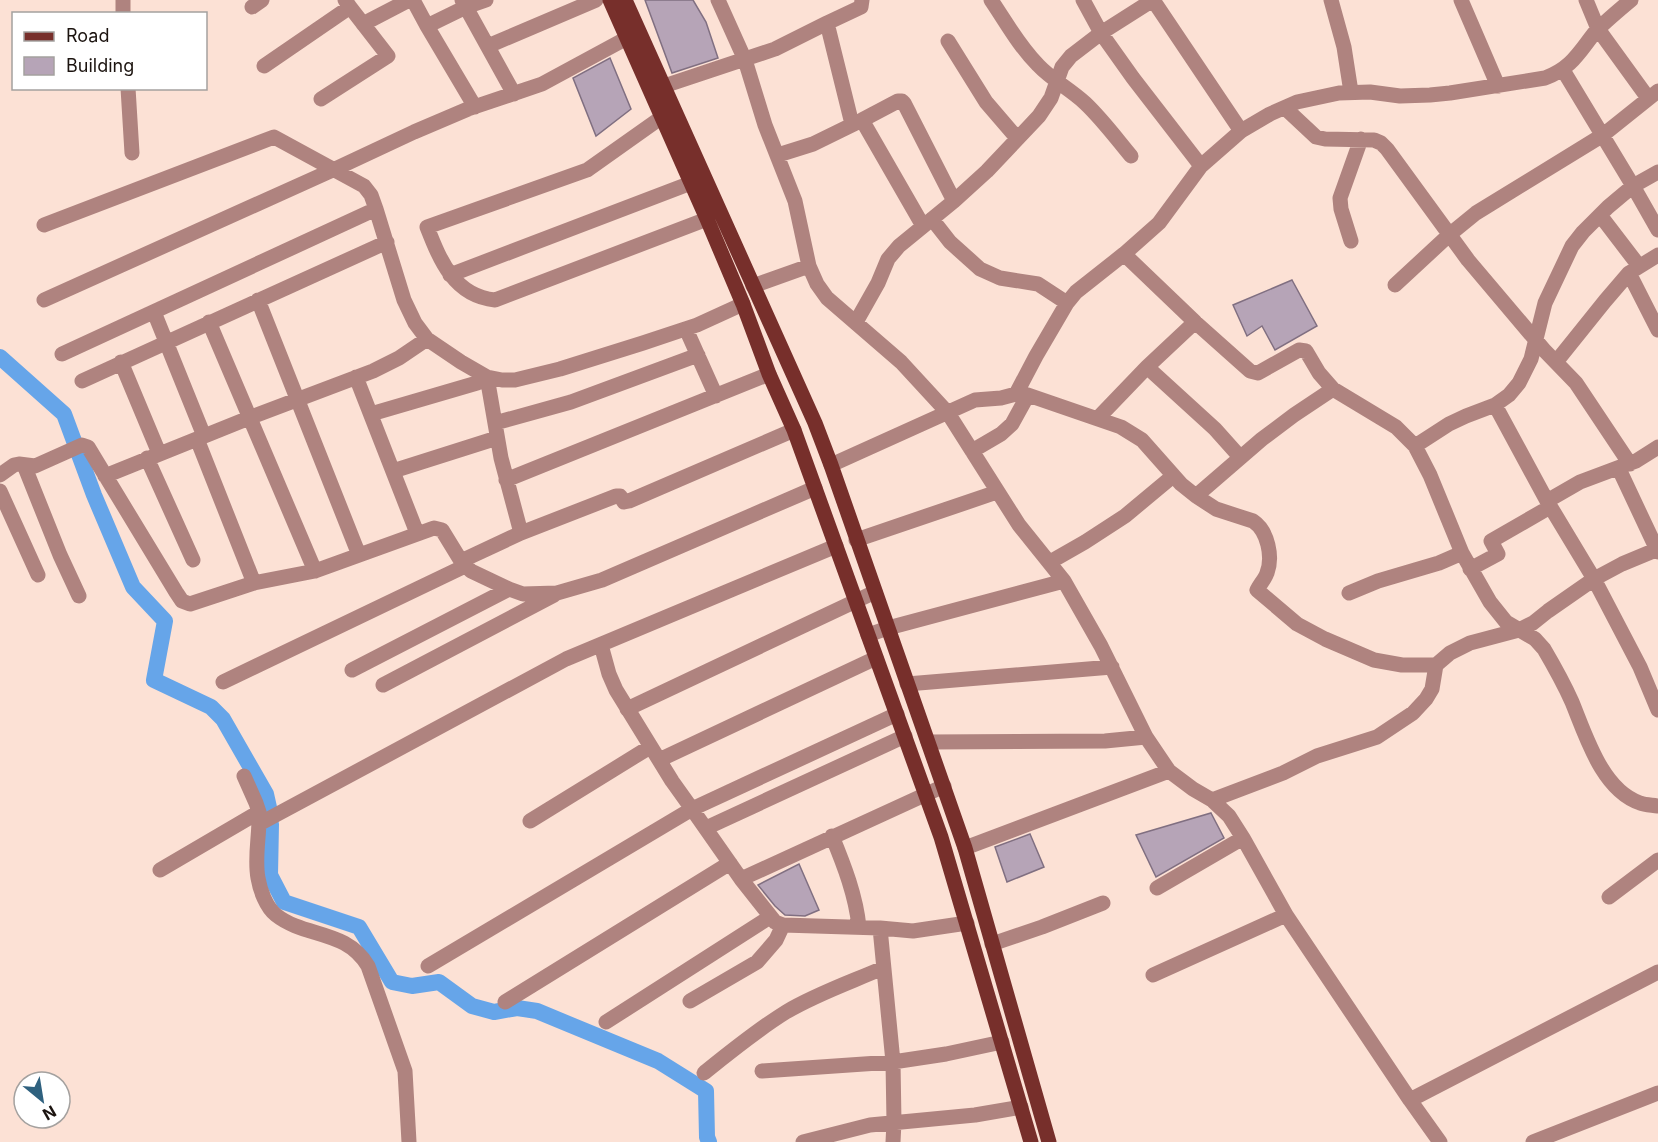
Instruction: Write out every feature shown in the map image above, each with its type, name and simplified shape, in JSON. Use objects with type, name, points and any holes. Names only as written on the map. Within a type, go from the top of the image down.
[{"type":"main road","points":[[610,0],[707,219],[794,430],[926,794],[967,923],[1031,1142]]},
{"type":"main road","points":[[625,0],[815,423],[831,465],[965,848],[1049,1142]]},
{"type":"main road","points":[[714,237],[729,231]]},
{"type":"street","points":[[363,24],[411,0],[475,107]]},
{"type":"street","points":[[427,26],[464,4],[486,0]]},
{"type":"street","points":[[488,46],[596,0]]},
{"type":"street","points":[[718,0],[745,60],[765,125],[795,201],[808,266],[817,284],[827,298],[901,362],[948,413],[1019,525],[1064,581],[1101,646],[1146,737],[1169,771],[1212,800],[1229,816],[1286,915],[1440,1142]]},
{"type":"street","points":[[664,86],[775,49],[861,7],[862,0]]},
{"type":"street","points":[[991,0],[1028,54],[1057,83],[1086,103],[1131,156]]},
{"type":"street","points":[[1083,0],[1101,33],[1201,166]]},
{"type":"street","points":[[856,322],[878,283],[888,259],[899,246],[987,171],[1039,116],[1051,98],[1062,68],[1071,56],[1101,33],[1153,0],[1241,131]]},
{"type":"street","points":[[1330,0],[1344,47],[1351,92]]},
{"type":"street","points":[[1461,0],[1498,86]]},
{"type":"street","points":[[1395,285],[1476,213],[1603,135],[1653,94],[1612,50],[1598,29],[1586,0]]},
{"type":"street","points":[[972,451],[1001,434],[1012,424],[1036,356],[1067,303],[1076,292],[1159,223],[1201,166],[1241,131],[1270,114],[1310,99],[1351,92],[1400,96],[1430,95],[1545,78],[1568,66],[1616,5],[1631,0]]},
{"type":"street","points":[[264,66],[348,4],[388,56],[321,99]]},
{"type":"street","points":[[464,4],[514,94]]},
{"type":"street","points":[[828,23],[857,122],[927,222],[980,269],[1000,278],[1038,284],[1067,303]]},
{"type":"street","points":[[44,300],[414,132],[475,107],[542,84],[627,38]]},
{"type":"street","points":[[948,41],[986,102],[1017,138]]},
{"type":"street","points":[[1563,70],[1658,230]]},
{"type":"street","points":[[128,90],[132,153]]},
{"type":"street","points":[[778,155],[813,144],[902,101],[954,201]]},
{"type":"street","points":[[1212,800],[1283,773],[1317,756],[1386,732],[1413,713],[1426,699],[1432,689],[1436,665],[1450,653],[1470,643],[1520,630],[1594,579],[1622,564],[1658,550],[1624,466],[1588,399],[1576,382],[1536,341],[1474,268],[1387,149],[1374,140],[1316,137],[1285,108]]},
{"type":"street","points":[[662,117],[587,170],[427,226],[440,261],[467,292],[483,299],[495,300],[707,219]]},
{"type":"street","points":[[44,225],[274,137],[364,186],[371,195],[404,300],[415,323],[428,339],[487,377],[515,380],[560,369],[686,329],[743,304]]},
{"type":"street","points":[[1351,241],[1340,198],[1361,139]]},
{"type":"street","points":[[1415,446],[1457,420],[1495,405],[1509,395],[1519,383],[1531,359],[1545,303],[1572,246],[1600,215],[1633,186],[1658,172]]},
{"type":"street","points":[[450,275],[691,183]]},
{"type":"street","points":[[62,354],[376,209]]},
{"type":"street","points":[[1600,215],[1634,269],[1658,330]]},
{"type":"street","points":[[82,381],[387,242]]},
{"type":"street","points":[[1124,254],[1250,371],[1254,373],[1261,371],[1299,350],[1306,351],[1319,373],[1333,389],[1396,427],[1415,446],[1430,475],[1470,569],[1499,615],[1506,622],[1539,642],[1544,649],[1608,779],[1624,794],[1640,803],[1658,806]]},
{"type":"street","points":[[1556,362],[1634,269],[1658,255]]},
{"type":"street","points":[[753,286],[808,266]]},
{"type":"street","points":[[258,300],[359,555]]},
{"type":"street","points":[[154,312],[254,583]]},
{"type":"street","points":[[209,322],[315,571]]},
{"type":"street","points":[[1098,418],[1195,322]]},
{"type":"street","points":[[686,329],[716,396]]},
{"type":"street","points":[[105,476],[373,371],[399,358],[428,339]]},
{"type":"street","points":[[393,471],[698,355]]},
{"type":"street","points":[[122,362],[153,456],[193,560]]},
{"type":"street","points":[[1147,368],[1215,429],[1240,457]]},
{"type":"street","points":[[506,480],[769,374]]},
{"type":"street","points":[[356,377],[417,533]]},
{"type":"street","points":[[370,414],[477,383],[487,377]]},
{"type":"street","points":[[487,377],[506,480],[521,533]]},
{"type":"street","points":[[1196,496],[1240,457],[1294,415],[1333,389]]},
{"type":"street","points":[[831,465],[975,400],[1022,394],[1098,418],[1121,427],[1142,440],[1181,484],[1215,509],[1258,524],[1270,554],[1267,575],[1257,590],[1297,624],[1374,660],[1402,665],[1436,665]]},
{"type":"street","points":[[1495,405],[1549,504],[1594,579],[1640,667],[1658,710]]},
{"type":"street","points":[[224,682],[521,533],[616,496],[620,496],[624,502],[629,501],[794,430]]},
{"type":"street","points":[[0,475],[14,465],[35,466],[77,448],[90,449],[182,601],[190,604],[254,583],[315,571],[434,528],[442,530],[463,563],[471,571],[523,594],[557,593]]},
{"type":"street","points":[[1470,569],[1498,554],[1491,541],[1580,482],[1624,466],[1656,451]]},
{"type":"street","points":[[24,465],[79,596]]},
{"type":"street","points":[[1050,562],[1125,516],[1173,476]]},
{"type":"street","points":[[383,685],[557,593],[602,580],[815,488]]},
{"type":"street","points":[[0,491],[38,575]]},
{"type":"street","points":[[856,540],[997,492]]},
{"type":"street","points":[[160,870],[566,659],[836,546]]},
{"type":"street","points":[[1349,593],[1462,553]]},
{"type":"street","points":[[868,635],[1064,581]]},
{"type":"street","points":[[352,670],[510,589]]},
{"type":"street","points":[[627,709],[875,592]]},
{"type":"street","points":[[601,645],[609,674],[627,709],[655,754],[741,879],[777,921],[776,940],[757,962],[690,1001]]},
{"type":"street","points":[[530,821],[655,754],[876,658]]},
{"type":"street","points":[[907,684],[1112,667]]},
{"type":"street","points":[[428,966],[692,809],[897,714]]},
{"type":"street","points":[[706,828],[904,736]]},
{"type":"street","points":[[928,742],[1105,741],[1146,737]]},
{"type":"street","points":[[965,848],[1169,771]]},
{"type":"street","points":[[244,776],[256,803],[259,818],[257,876],[268,906],[275,915],[292,924],[325,934],[346,944],[363,958],[368,966],[405,1071],[409,1142]]},
{"type":"street","points":[[741,879],[944,786]]},
{"type":"street","points":[[832,836],[845,869],[859,927]]},
{"type":"street","points":[[1157,888],[1243,838]]},
{"type":"street","points":[[1609,897],[1658,860]]},
{"type":"street","points":[[505,1002],[730,863]]},
{"type":"street","points":[[992,944],[1103,903]]},
{"type":"street","points":[[1153,975],[1286,915]]},
{"type":"street","points":[[606,1022],[777,921],[913,931],[967,923]]},
{"type":"street","points":[[880,928],[893,1062],[893,1142]]},
{"type":"street","points":[[704,1073],[753,1034],[786,1012],[883,968]]},
{"type":"street","points":[[1410,1100],[1658,972]]},
{"type":"street","points":[[762,1071],[893,1062],[1002,1042]]},
{"type":"street","points":[[1533,1142],[1658,1092]]},
{"type":"street","points":[[803,1142],[870,1125],[975,1115],[1021,1107]]},
{"type":"building","points":[[645,0],[693,0],[706,22],[718,58],[672,73]]},
{"type":"building","points":[[610,58],[631,109],[596,136],[573,78]]},
{"type":"building","points":[[1292,280],[1317,326],[1275,350],[1262,326],[1247,336],[1233,305]]},
{"type":"building","points":[[1211,813],[1224,838],[1156,877],[1136,835]]},
{"type":"building","points":[[1030,834],[1044,867],[1007,882],[995,847]]},
{"type":"building","points":[[799,864],[819,910],[805,916],[785,915],[758,885]]},
{"type":"waterway","points":[[0,357],[64,414],[94,495],[133,587],[165,621],[154,680],[211,707],[223,719],[266,794],[270,812]]},
{"type":"waterway","points":[[271,824],[270,875],[284,902],[359,927],[392,982],[412,986],[439,982],[472,1006],[494,1012],[517,1008],[537,1011],[658,1061],[706,1091],[709,1142]]}]
